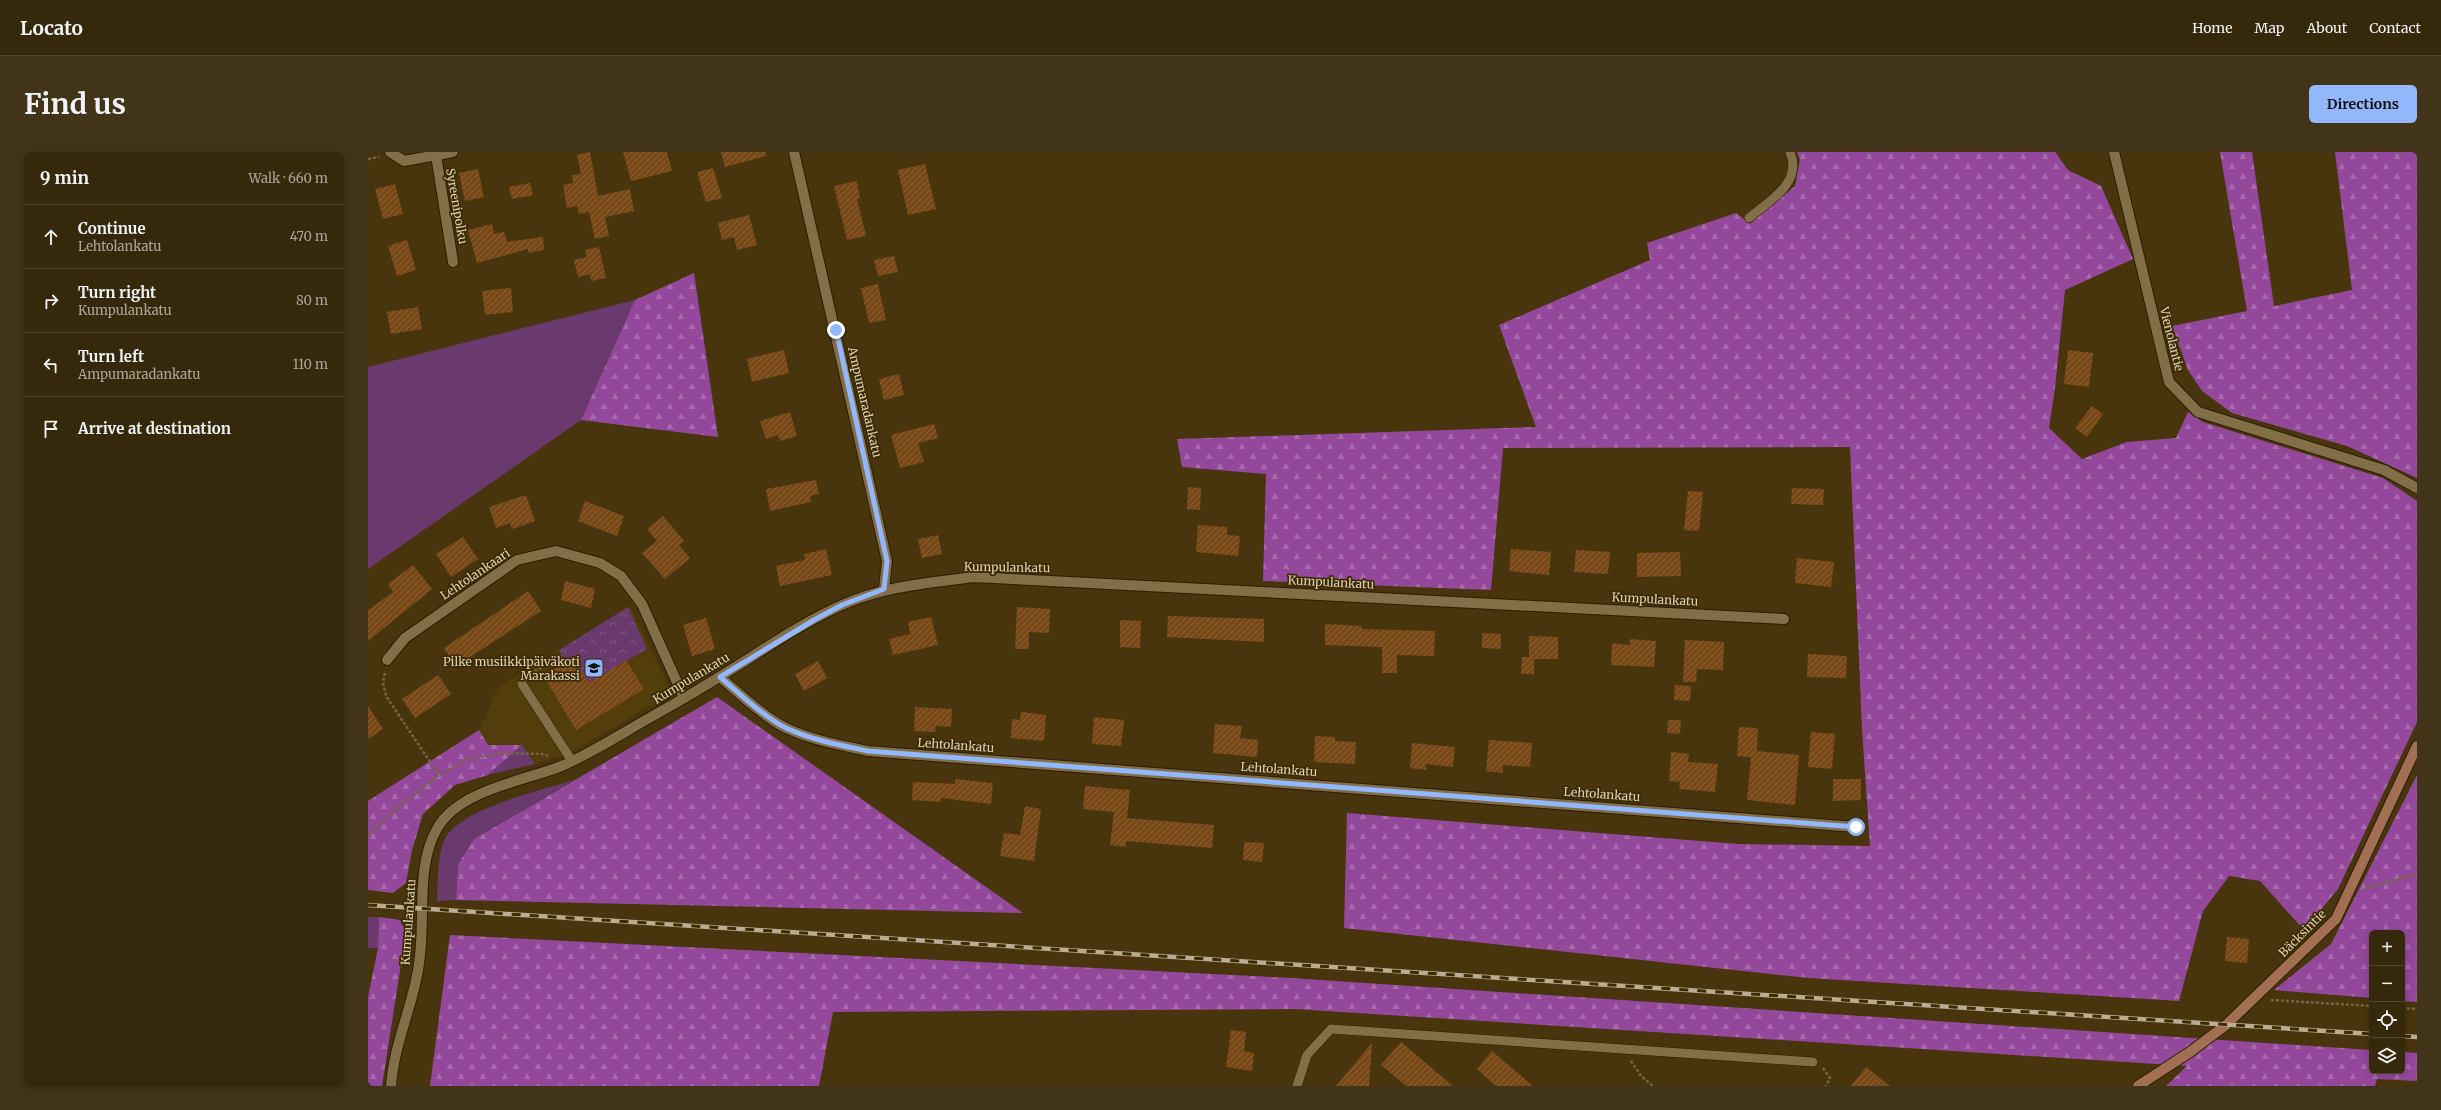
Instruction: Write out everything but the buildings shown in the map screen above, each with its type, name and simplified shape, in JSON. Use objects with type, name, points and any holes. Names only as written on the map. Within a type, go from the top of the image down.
[{"type":"street","points":[[390,152],[404,161],[453,152]]},
{"type":"street","name":"Ampumaradankatu","points":[[794,152],[887,561],[884,589]]},
{"type":"street","name":"Vienolantie","points":[[2114,152],[2169,382],[2198,412],[2384,470],[2417,488]]},
{"type":"street","name":"Syreenipolku","points":[[436,155],[453,262]]},
{"type":"street","name":"Lehtolankaari","points":[[388,660],[405,638],[517,560],[556,551],[600,563],[621,576],[642,604],[684,698]]},
{"type":"street","name":"Kumpulankatu","points":[[391,1086],[392,1064],[420,958],[423,926],[422,888],[431,841],[438,826],[451,810],[469,798],[569,763],[720,677],[814,620],[842,605],[884,589],[973,577],[1784,619]]},
{"type":"street","name":"Lehtolankatu","points":[[720,677],[784,727],[820,741],[868,751],[1856,827]]},
{"type":"street","name":"Bäcksintie","points":[[2138,1086],[2190,1052],[2226,1024],[2254,999],[2336,919],[2417,746]]},
{"type":"lane","points":[[1749,218],[1782,191],[1793,175],[1793,158],[1790,152]]},
{"type":"lane","points":[[522,684],[569,763]]},
{"type":"lane","points":[[1297,1086],[1307,1056],[1331,1028],[1813,1062]]},
{"type":"path","points":[[522,684],[524,678],[562,655]]},
{"type":"path","points":[[388,660],[383,682],[386,696],[439,775]]},
{"type":"path","points":[[368,836],[395,810],[439,775],[468,759],[503,753],[544,754],[569,763]]},
{"type":"path","points":[[2347,895],[2401,877],[2417,874]]},
{"type":"path","points":[[2254,999],[2369,1006]]},
{"type":"path","points":[[2405,1008],[2417,1009]]},
{"type":"path","points":[[1631,1049],[1631,1062],[1641,1076],[1653,1086]]},
{"type":"path","points":[[1813,1062],[1821,1065],[1830,1078],[1826,1086]]},
{"type":"shaded area","name":"Pilke musiikkipäiväkoti Marakassi","points":[[630,606],[672,693],[570,753],[535,764],[522,745],[488,745],[479,730],[499,687]]},
{"type":"green space","points":[[1797,152],[2055,152],[2068,170],[2101,186],[2133,259],[2065,290],[2055,388],[2049,428],[2082,459],[2127,442],[2176,438],[2188,412],[2203,422],[2383,478],[2417,501],[2417,722],[2338,889],[2304,930],[2260,881],[2229,876],[2203,911],[2179,1001],[1809,978],[1344,928],[1347,813],[1738,844],[1870,846],[1862,729],[1850,447],[1503,448],[1491,590],[1263,581],[1266,474],[1182,467],[1177,439],[1536,427],[1499,325],[1650,260],[1647,243],[1736,213],[1750,224],[1795,186],[1800,160]]},
{"type":"green space","points":[[2220,152],[2252,152],[2274,306],[2352,290],[2335,152],[2417,152],[2417,478],[2347,446],[2232,413],[2202,391],[2188,370],[2172,326],[2247,311]]},
{"type":"green space","points":[[694,273],[718,437],[581,420],[635,300]]},
{"type":"green space","points":[[635,300],[581,420],[368,569],[368,367]]},
{"type":"green space","points":[[628,607],[647,649],[589,683],[566,661],[559,650]]},
{"type":"green space","points":[[717,697],[1023,913],[456,900],[458,864],[474,839]]},
{"type":"green space","points":[[479,730],[488,745],[522,745],[488,775],[455,785],[423,814],[412,850],[406,883],[393,893],[368,890],[368,801]]},
{"type":"green space","points":[[522,745],[535,764],[488,775]]},
{"type":"green space","points":[[2417,775],[2417,1002],[2405,1001],[2405,930],[2369,930],[2369,998],[2274,990],[2331,944]]},
{"type":"green space","points":[[574,780],[474,839],[458,864],[456,900],[437,901],[438,868],[441,851],[446,837],[455,827],[469,817],[504,801]]},
{"type":"green space","points":[[368,917],[379,917],[378,948],[368,948]]},
{"type":"green space","points":[[379,917],[400,920],[406,932],[382,1086],[368,1086],[368,997],[378,948]]},
{"type":"green space","points":[[450,935],[1291,978],[2369,1050],[2369,1074],[2405,1074],[2405,1052],[2417,1053],[2417,1081],[2377,1079],[2375,1086],[2166,1086],[2187,1066],[1295,1009],[833,1012],[819,1086],[430,1086]]},
{"type":"railway","points":[[368,905],[2369,1034]]},
{"type":"railway","points":[[2405,1036],[2417,1037]]},
{"type":"place","name":"Pilke musiikkipäiväkoti Marakassi","points":[[594,668]]},
{"type":"route","points":[[836,330],[887,561],[884,589],[842,605],[814,620],[788,634],[720,677],[784,727],[820,741],[868,751],[1856,827]]}]
